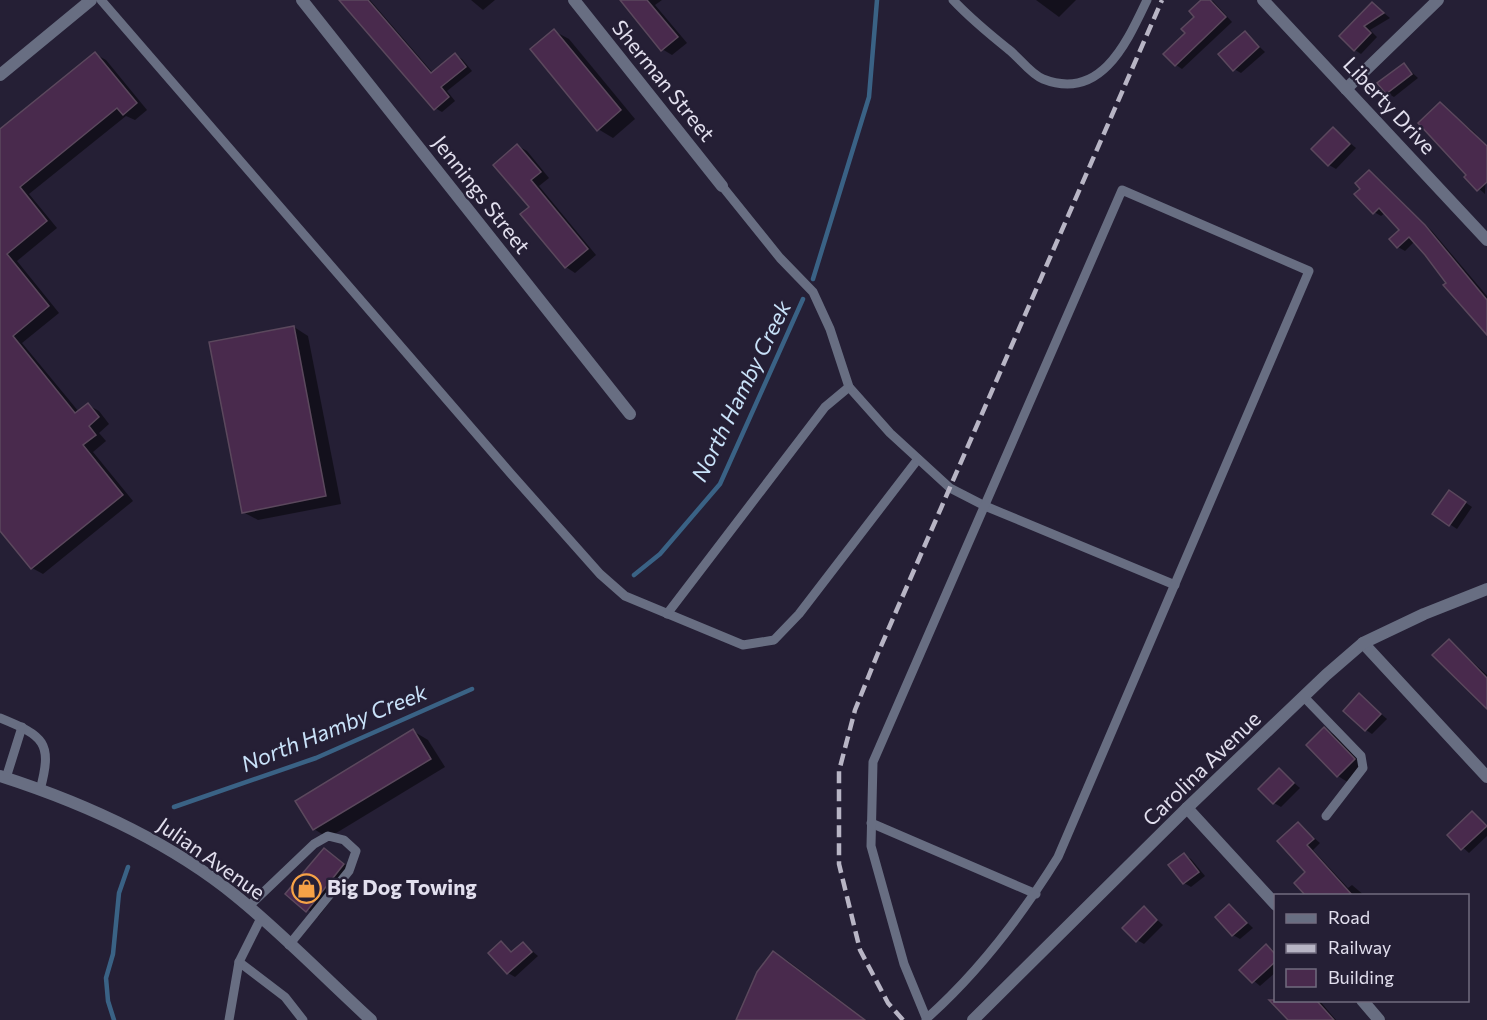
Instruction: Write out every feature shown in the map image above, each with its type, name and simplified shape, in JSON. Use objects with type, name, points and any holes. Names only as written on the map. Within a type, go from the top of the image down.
[{"type":"street","points":[[0,75],[91,0]]},
{"type":"street","name":"Jennings Street","points":[[302,0],[630,414]]},
{"type":"street","name":"Sherman Street","points":[[574,0],[722,186]]},
{"type":"street","name":"Liberty Drive","points":[[1263,0],[1487,240]]},
{"type":"street","points":[[1346,89],[1438,0]]},
{"type":"street","name":"Carolina Avenue","points":[[973,1020],[1187,808],[1363,644],[1424,614],[1487,589]]},
{"type":"street","points":[[1363,644],[1487,777]]},
{"type":"street","name":"Julian Avenue","points":[[2,779],[40,790],[81,806],[162,845],[236,895],[371,1020]]},
{"type":"street","points":[[1187,808],[1274,904]]},
{"type":"street","points":[[1364,1002],[1379,1020]]},
{"type":"lane","points":[[101,0],[600,574],[625,596],[743,645],[774,640],[799,614],[918,459]]},
{"type":"lane","points":[[953,0],[985,33],[1042,79],[1071,84],[1090,80],[1111,63],[1120,53],[1147,0]]},
{"type":"lane","points":[[722,186],[780,258],[813,292],[830,329],[849,387],[890,433],[950,488],[985,506],[1175,585]]},
{"type":"lane","points":[[1122,190],[1309,271],[1058,857],[1035,894],[952,997],[927,1020],[904,964],[871,846],[873,762],[985,506],[1122,190]]},
{"type":"lane","points":[[668,614],[825,407],[849,387]]},
{"type":"lane","points":[[1304,697],[1361,756],[1363,768],[1326,816]]},
{"type":"lane","points":[[0,718],[33,732],[45,747],[46,765],[40,790]]},
{"type":"lane","points":[[2,779],[22,727]]},
{"type":"lane","points":[[871,824],[1035,894]]},
{"type":"lane","points":[[248,907],[314,844],[328,836],[344,840],[356,851],[349,871],[289,945]]},
{"type":"lane","points":[[229,1020],[239,962],[261,918]]},
{"type":"lane","points":[[239,962],[285,997],[303,1020]]},
{"type":"building","points":[[339,0],[368,0],[431,73],[455,53],[466,67],[441,87],[449,97],[434,110]]},
{"type":"building","points":[[620,0],[647,0],[678,37],[661,51]]},
{"type":"building","points":[[1201,0],[1210,0],[1226,17],[1175,66],[1163,54],[1185,33],[1181,29],[1194,17],[1189,11]]},
{"type":"building","points":[[1372,2],[1384,13],[1364,26],[1371,33],[1354,51],[1339,36]]},
{"type":"building","points":[[554,29],[621,110],[597,131],[530,49]]},
{"type":"building","points":[[1245,31],[1259,47],[1233,71],[1218,54]]},
{"type":"building","points":[[95,52],[137,103],[123,115],[117,108],[20,187],[47,221],[7,254],[49,306],[13,336],[75,413],[88,403],[99,417],[89,426],[96,435],[83,445],[123,495],[31,569],[0,531],[0,129]]},
{"type":"building","points":[[1404,63],[1412,74],[1386,94],[1377,83]]},
{"type":"building","points":[[1440,102],[1487,146],[1487,182],[1477,191],[1464,177],[1466,175],[1418,123]]},
{"type":"building","points":[[1333,127],[1350,144],[1328,166],[1311,149]]},
{"type":"building","points":[[517,144],[541,172],[531,180],[588,249],[565,268],[520,214],[529,207],[493,165]]},
{"type":"building","points":[[1369,170],[1425,225],[1487,300],[1487,335],[1443,285],[1446,283],[1409,237],[1397,248],[1389,239],[1399,230],[1379,208],[1373,214],[1354,194],[1360,189],[1355,183]]},
{"type":"building","points":[[294,326],[326,496],[242,513],[209,342]]},
{"type":"building","points":[[1449,490],[1466,502],[1449,526],[1432,514]]},
{"type":"building","points":[[1449,639],[1487,678],[1487,709],[1432,655]]},
{"type":"building","points":[[1359,693],[1381,714],[1365,731],[1343,711]]},
{"type":"building","points":[[1324,727],[1355,759],[1337,777],[1306,745]]},
{"type":"building","points":[[413,729],[431,759],[313,830],[295,801]]},
{"type":"building","points":[[1279,768],[1294,783],[1273,804],[1258,789]]},
{"type":"building","points":[[1472,811],[1487,826],[1461,850],[1447,835]]},
{"type":"building","points":[[1298,822],[1314,839],[1307,845],[1351,894],[1304,894],[1294,883],[1305,872],[1277,841]]},
{"type":"building","points":[[324,848],[344,864],[306,912],[285,894]]},
{"type":"building","points":[[1184,853],[1199,872],[1183,884],[1168,865]]},
{"type":"building","points":[[1229,904],[1247,923],[1232,936],[1215,917]]},
{"type":"building","points":[[1144,906],[1157,920],[1136,942],[1122,928]]},
{"type":"building","points":[[501,941],[511,952],[523,942],[532,952],[507,974],[488,953]]},
{"type":"building","points":[[1266,944],[1274,953],[1274,963],[1252,983],[1239,970]]},
{"type":"building","points":[[773,951],[865,1020],[736,1020],[757,972]]},
{"type":"building","points":[[1269,1000],[1318,1002],[1334,1020],[1288,1020]]},
{"type":"waterway","name":"North Hamby Creek","points":[[813,279],[869,97],[877,0]]},
{"type":"waterway","name":"North Hamby Creek","points":[[634,575],[660,554],[720,484],[803,299]]},
{"type":"waterway","name":"North Hamby Creek","points":[[174,807],[316,758],[472,689]]},
{"type":"waterway","name":"North Hamby Creek","points":[[114,1020],[108,1001],[106,978],[113,954],[119,893],[128,867]]},
{"type":"railway","points":[[903,1020],[888,1003],[860,950],[839,864],[839,771],[855,710],[878,653],[1162,0]]},
{"type":"place","name":"Big Dog Towing","points":[[306,888]]}]
